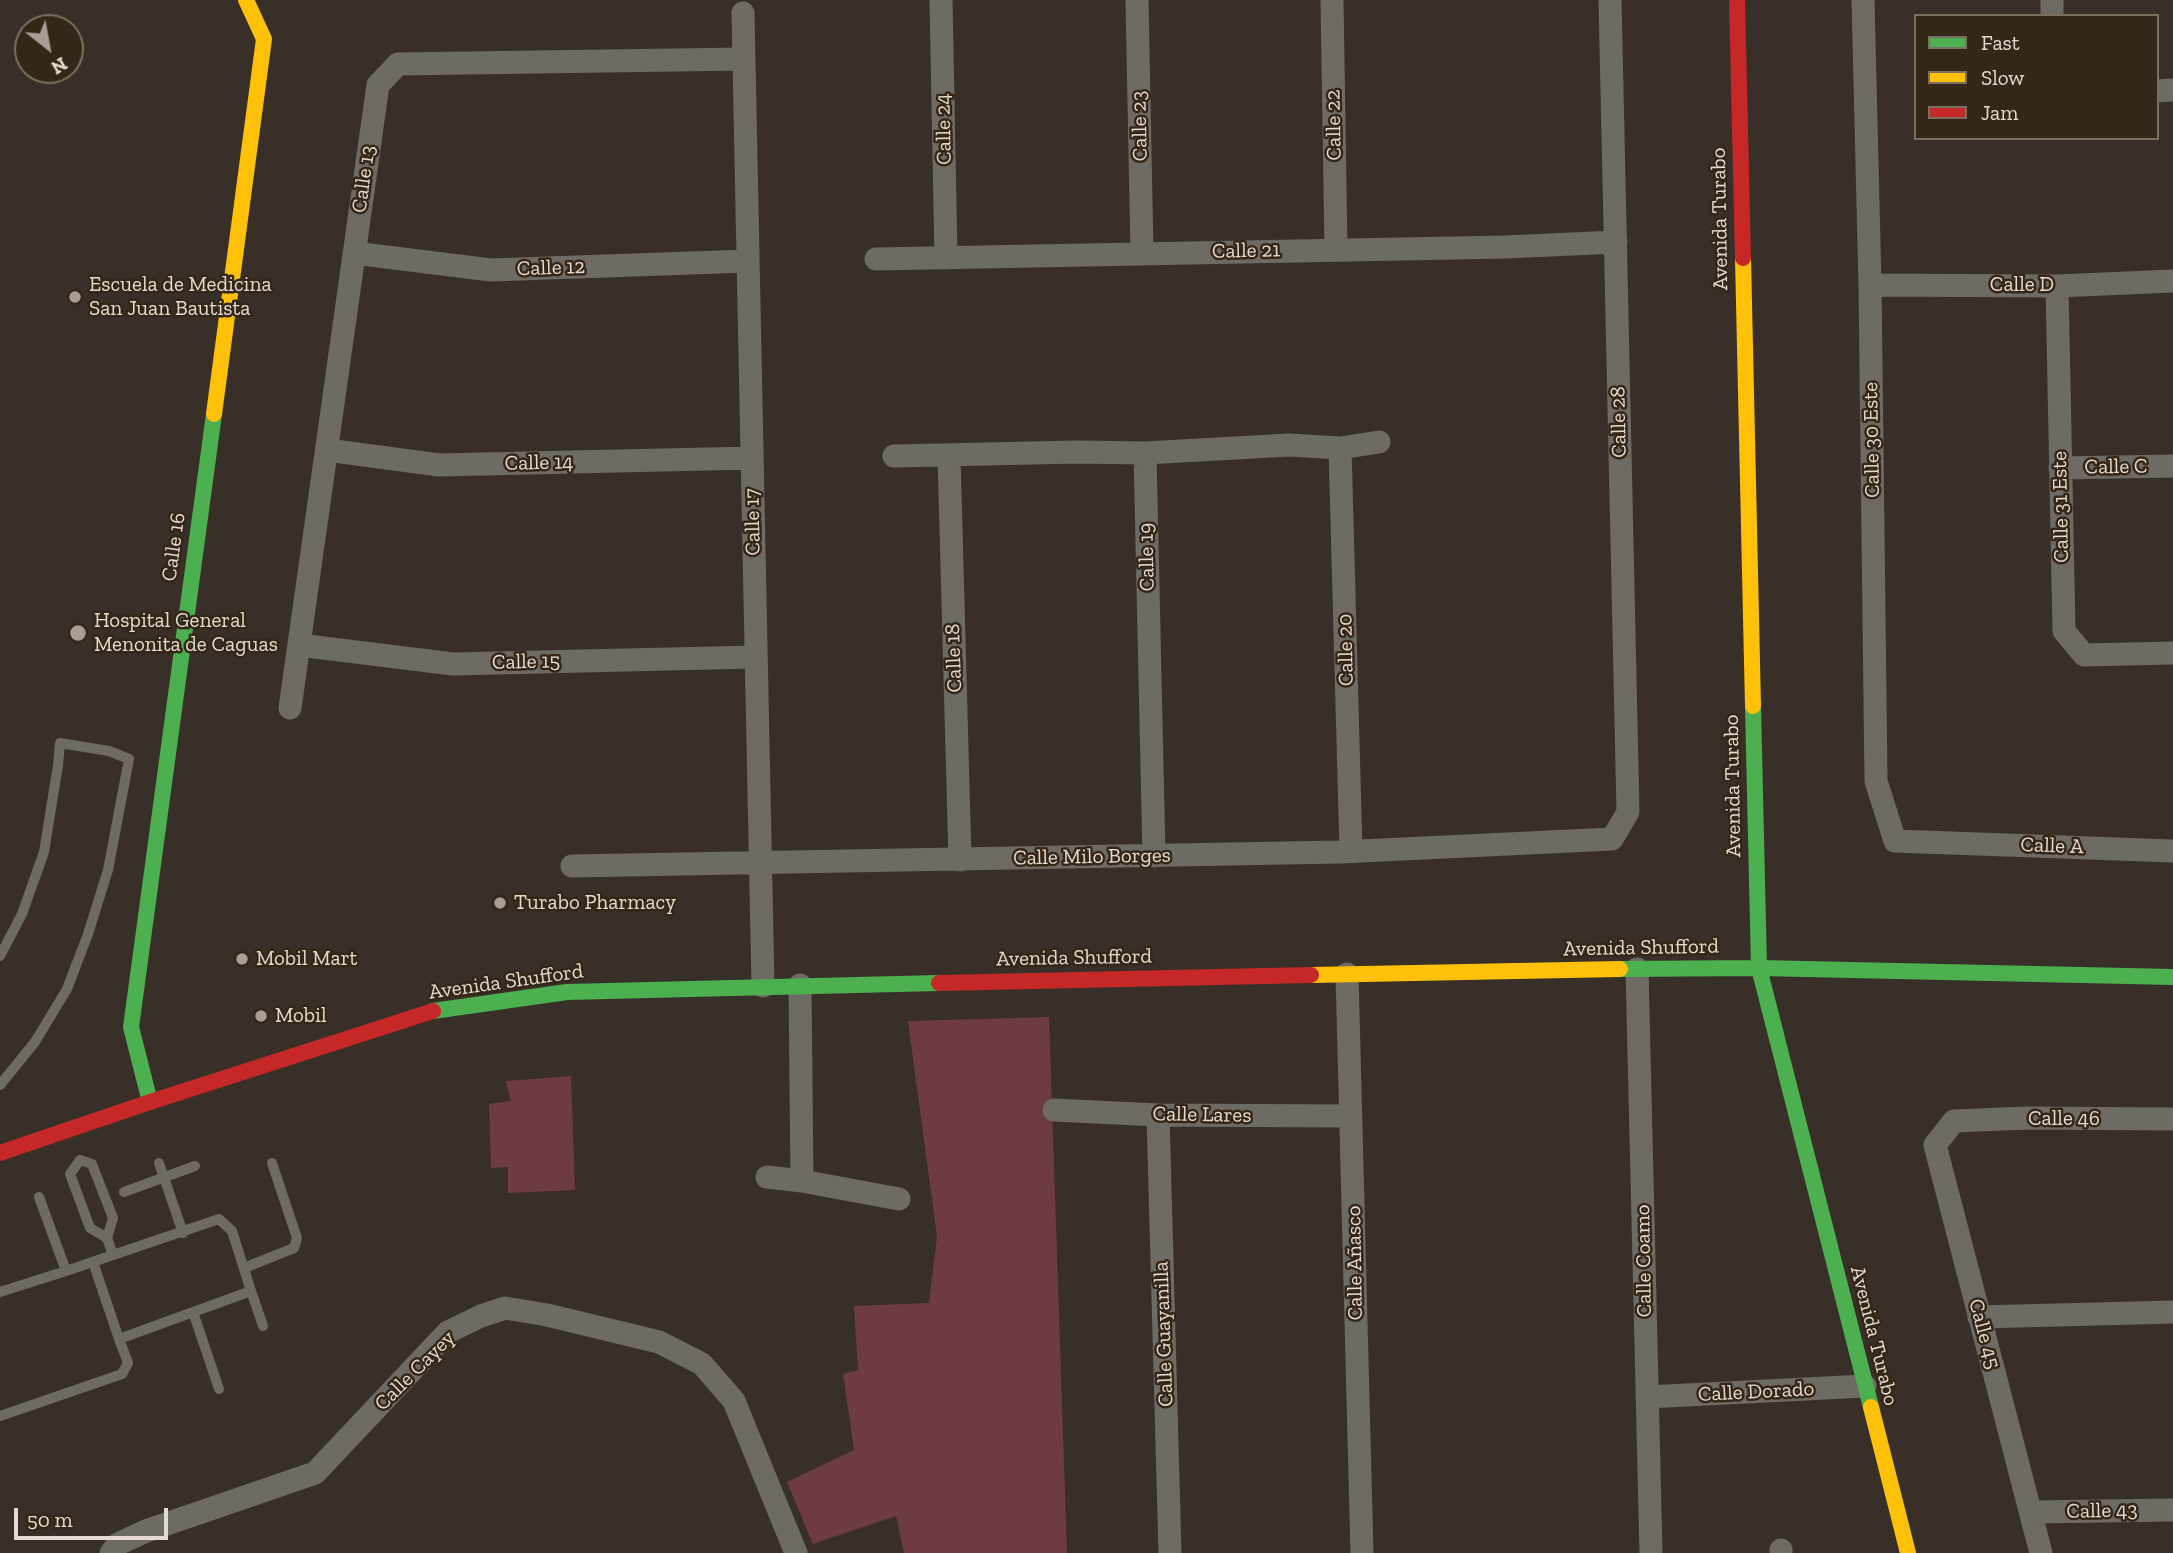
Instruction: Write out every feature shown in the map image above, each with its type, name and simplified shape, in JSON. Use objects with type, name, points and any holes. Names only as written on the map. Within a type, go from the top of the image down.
[{"type":"street","name":"Calle 16","points":[[150,1102],[131,1027],[264,39],[246,0]]},
{"type":"street","name":"Calle 24","points":[[941,0],[946,258]]},
{"type":"street","name":"Calle 23","points":[[1137,0],[1142,253]]},
{"type":"street","name":"Calle 22","points":[[1332,0],[1336,250]]},
{"type":"street","name":"Calle 28","points":[[1610,0],[1628,812],[1612,839]]},
{"type":"street","name":"Avenida Turabo","points":[[1737,0],[1759,968],[1909,1553]]},
{"type":"street","name":"Calle 30 Este","points":[[1863,0],[1870,285],[1876,781],[1895,841],[1931,842]]},
{"type":"street","name":"Calle 17","points":[[743,13],[763,986]]},
{"type":"street","name":"Calle 13","points":[[290,708],[378,85],[398,64],[744,59]]},
{"type":"street","name":"Calle 21","points":[[876,259],[1506,247],[1616,242]]},
{"type":"street","name":"Calle 12","points":[[354,253],[491,270],[748,261]]},
{"type":"street","name":"Calle D","points":[[1870,285],[2056,286],[2173,281]]},
{"type":"street","name":"Calle 31 Este","points":[[2056,286],[2064,631],[2084,655],[2173,653]]},
{"type":"street","points":[[894,456],[1145,453],[1289,445],[1340,448],[1379,442]]},
{"type":"street","name":"Calle 20","points":[[1340,448],[1351,851]]},
{"type":"street","name":"Calle 14","points":[[327,450],[439,465],[752,458]]},
{"type":"street","name":"Calle 19","points":[[1145,453],[1154,856]]},
{"type":"street","name":"Calle 18","points":[[949,456],[960,860]]},
{"type":"street","name":"Calle C","points":[[2060,468],[2173,466]]},
{"type":"street","name":"Calle 15","points":[[299,645],[453,664],[755,657]]},
{"type":"street","name":"Calle Milo Borges","points":[[572,866],[1351,851],[1612,839]]},
{"type":"street","name":"Calle A","points":[[1931,842],[2173,851]]},
{"type":"street","name":"Avenida Shufford","points":[[0,1153],[74,1145],[150,1102],[429,1012],[567,992],[1637,969],[1759,968],[2173,977]]},
{"type":"street","name":"Calle Coamo","points":[[1637,969],[1651,1553]]},
{"type":"street","name":"Calle Añasco","points":[[1347,974],[1362,1553]]},
{"type":"street","points":[[800,985],[802,1181]]},
{"type":"street","name":"Calle Lares","points":[[1054,1110],[1158,1115],[1351,1116]]},
{"type":"street","name":"Calle Guayanilla","points":[[1158,1115],[1170,1553]]},
{"type":"street","name":"Calle 46","points":[[1954,1121],[2027,1118],[2173,1119]]},
{"type":"street","name":"Calle 45","points":[[1954,1121],[1935,1145],[2041,1553]]},
{"type":"street","points":[[767,1177],[899,1199]]},
{"type":"street","name":"Calle Cayey","points":[[111,1553],[118,1544],[146,1531],[315,1473],[449,1332],[481,1316],[505,1308],[547,1315],[659,1342],[702,1364],[734,1401],[796,1553]]},
{"type":"street","points":[[1979,1317],[2173,1312]]},
{"type":"street","name":"Calle Dorado","points":[[1647,1397],[1865,1387]]},
{"type":"street","name":"Calle 43","points":[[2031,1512],[2173,1510]]},
{"type":"lane","points":[[0,956],[22,914],[44,852],[60,743],[108,751],[129,759],[108,870],[67,989],[35,1042],[0,1084]]},
{"type":"lane","points":[[74,1145],[70,1174],[90,1228],[107,1237]]},
{"type":"lane","points":[[74,1145],[92,1164],[113,1218],[107,1237],[113,1255]]},
{"type":"lane","points":[[159,1163],[183,1233]]},
{"type":"lane","points":[[244,1268],[294,1248],[297,1238],[272,1163]]},
{"type":"lane","points":[[124,1192],[195,1166]]},
{"type":"lane","points":[[39,1197],[66,1271]]},
{"type":"lane","points":[[0,1292],[219,1219],[232,1231],[263,1326]]},
{"type":"lane","points":[[0,1416],[122,1374],[128,1363],[93,1262]]},
{"type":"lane","points":[[119,1339],[251,1291]]},
{"type":"lane","points":[[193,1312],[219,1389]]},
{"type":"shaded area","points":[[1049,1017],[1067,1553],[904,1553],[896,1516],[813,1544],[787,1482],[854,1450],[843,1374],[858,1370],[854,1306],[929,1303],[937,1237],[908,1021]]},
{"type":"shaded area","points":[[571,1076],[575,1190],[508,1193],[508,1167],[491,1168],[489,1104],[511,1101],[506,1081]]},
{"type":"traffic: fast","points":[[150,1102],[131,1027],[214,414]]},
{"type":"traffic: fast","points":[[1753,706],[1759,968],[1871,1407]]},
{"type":"traffic: fast","points":[[1620,969],[1759,968],[2173,977]]},
{"type":"traffic: fast","points":[[433,1011],[567,992],[939,983]]},
{"type":"traffic: slow","points":[[214,414],[264,39],[246,0]]},
{"type":"traffic: slow","points":[[1743,258],[1753,706]]},
{"type":"traffic: slow","points":[[1311,975],[1620,969]]},
{"type":"traffic: slow","points":[[1871,1407],[1908,1553]]},
{"type":"traffic: jam","points":[[1737,0],[1743,258]]},
{"type":"traffic: jam","points":[[939,983],[1311,975]]},
{"type":"traffic: jam","points":[[0,1153],[433,1011]]},
{"type":"place","name":"Escuela de Medicina San Juan Bautista","points":[[75,297]]},
{"type":"place","name":"Hospital General Menonita de Caguas","points":[[78,633]]},
{"type":"place","name":"Turabo Pharmacy","points":[[500,903]]},
{"type":"place","name":"Mobil Mart","points":[[242,959]]},
{"type":"place","name":"Mobil","points":[[261,1016]]}]
